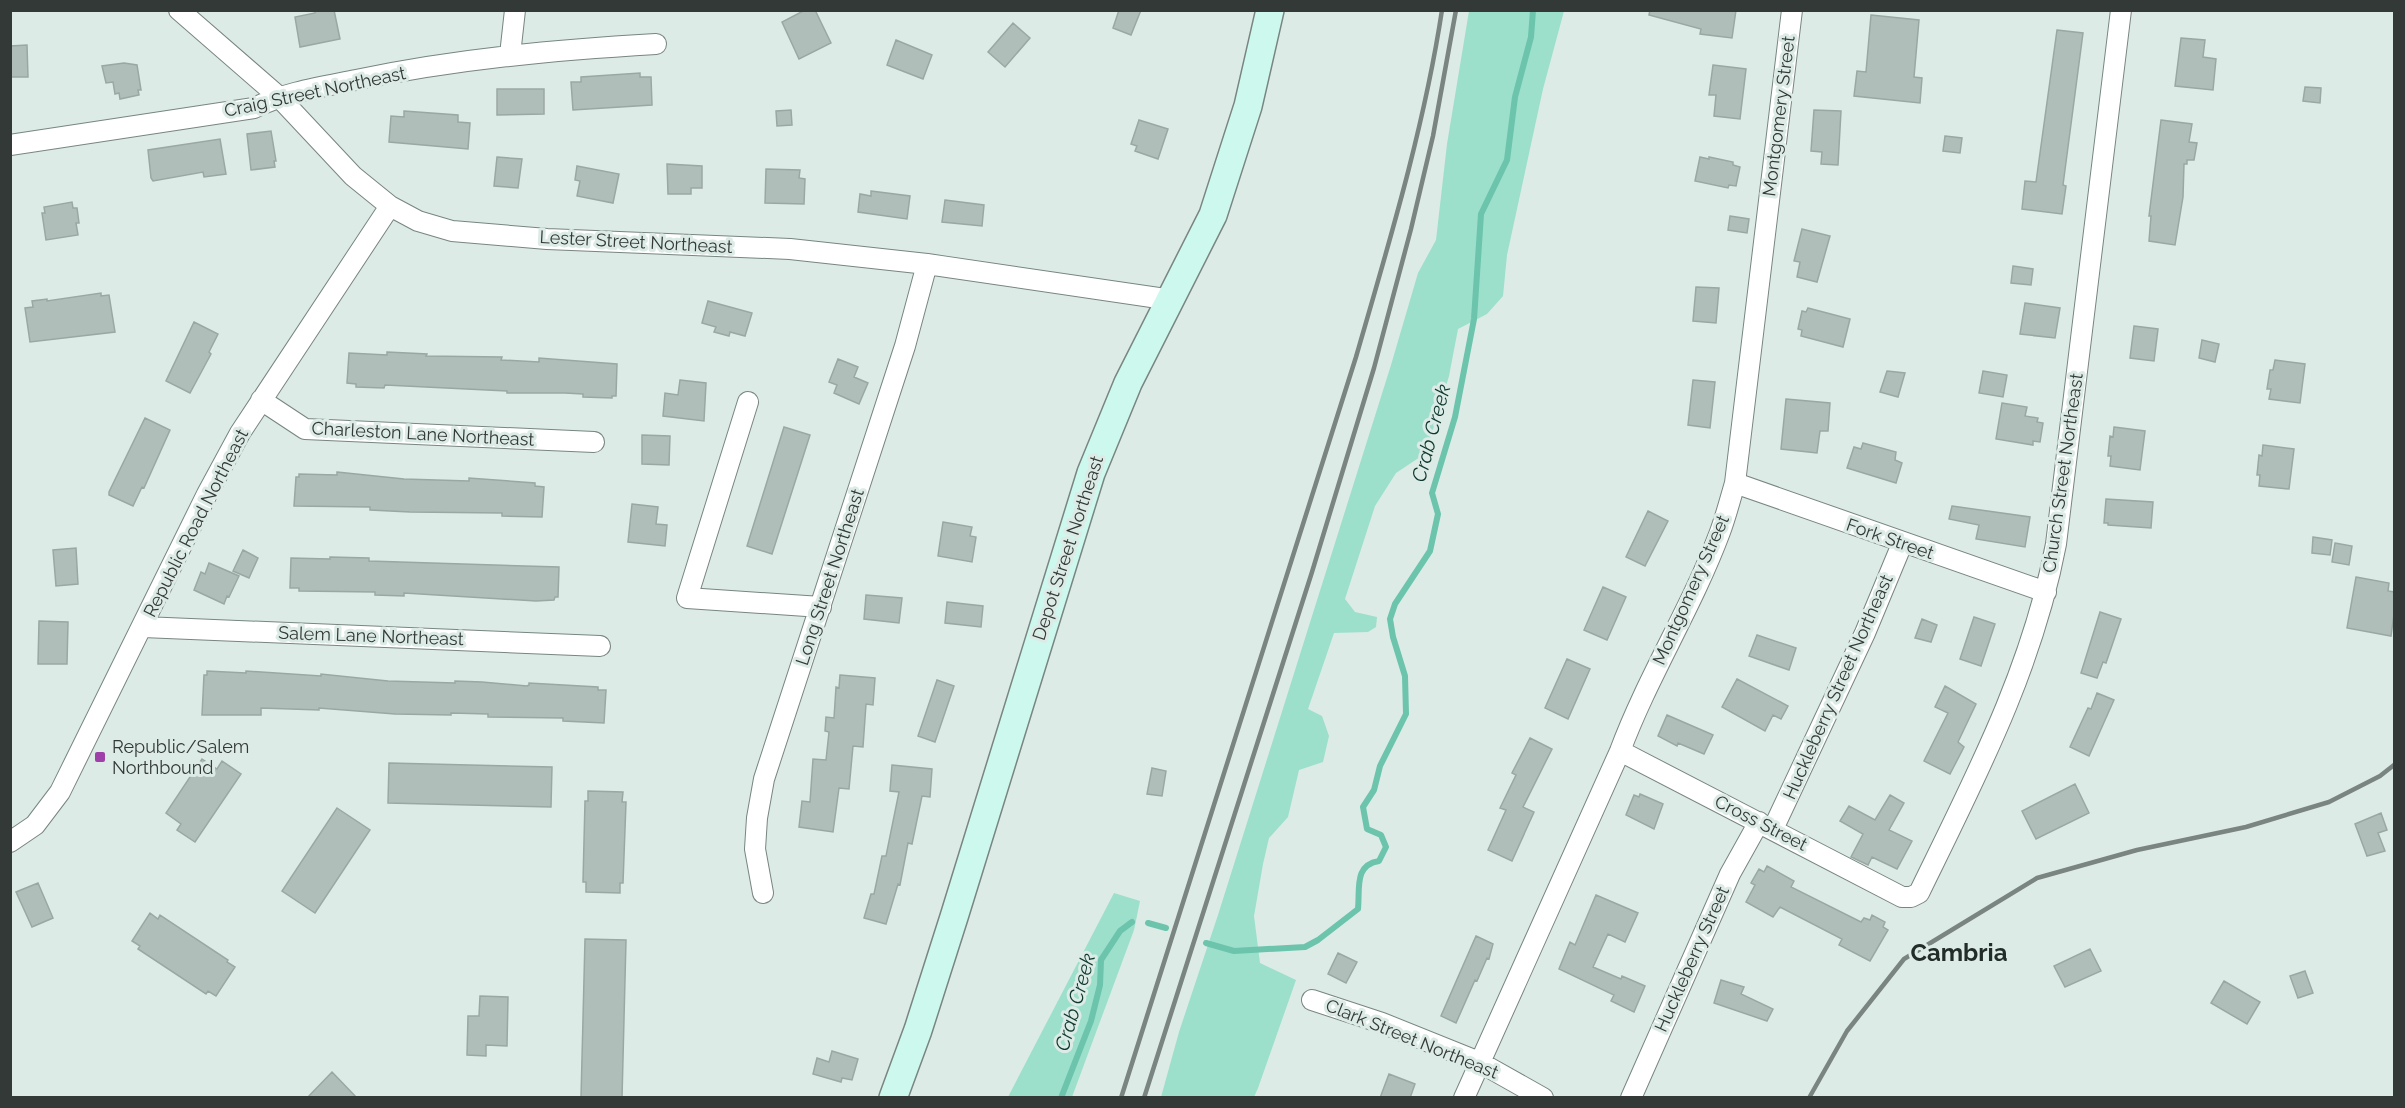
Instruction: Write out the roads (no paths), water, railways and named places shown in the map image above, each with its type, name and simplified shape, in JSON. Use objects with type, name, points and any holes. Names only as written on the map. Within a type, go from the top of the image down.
[{"type":"main road","name":"Depot Street Northeast","points":[[893,1098],[918,1030],[1091,472],[1128,383],[1214,215],[1248,106],[1270,10]]},
{"type":"street","name":"Lester Street Northeast","points":[[179,10],[278,96],[346,168],[390,206],[418,221],[452,231],[547,239],[790,249],[927,264],[1172,300]]},
{"type":"street","points":[[510,55],[515,10]]},
{"type":"street","name":"Montgomery Street","points":[[1464,1098],[1620,751],[1634,713],[1720,533],[1735,483],[1792,10]]},
{"type":"street","name":"Church Street Northeast","points":[[1902,897],[1911,897],[1919,893],[1983,760],[2024,663],[2046,592],[2056,544],[2121,10]]},
{"type":"street","name":"Craig Street Northeast","points":[[10,145],[254,108],[278,96],[377,75],[510,55],[656,44]]},
{"type":"street","name":"Republic Road Northeast","points":[[10,842],[35,825],[60,792],[207,495],[261,400],[390,206]]},
{"type":"street","name":"Long Street Northeast","points":[[763,892],[755,849],[757,818],[764,779],[905,346],[927,264]]},
{"type":"street","name":"Charleston Lane Northeast","points":[[261,400],[305,429],[594,442]]},
{"type":"street","points":[[748,402],[687,598],[821,607]]},
{"type":"street","name":"Fork Street","points":[[1735,483],[1902,544],[2046,592]]},
{"type":"street","name":"Huckleberry Street Northeast","points":[[1766,826],[1865,633],[1902,544]]},
{"type":"street","name":"Salem Lane Northeast","points":[[142,627],[600,646]]},
{"type":"street","name":"Cross Street","points":[[1620,751],[1902,897]]},
{"type":"street","name":"Huckleberry Street","points":[[1631,1098],[1730,874],[1766,826]]},
{"type":"street","name":"Clark Street Northeast","points":[[1312,1000],[1382,1023],[1479,1062],[1544,1098]]},
{"type":"waterway","name":"Crab Creek","points":[[1206,943],[1234,951],[1305,947],[1318,940],[1358,909],[1362,872],[1371,863],[1379,861],[1386,847],[1381,835],[1367,829],[1363,807],[1374,790],[1380,766],[1406,714],[1405,676],[1390,619],[1395,604],[1430,551],[1438,514],[1432,493],[1455,417],[1474,319],[1481,214],[1507,160],[1515,97],[1531,37],[1533,10]]},
{"type":"waterway","name":"Crab Creek","points":[[1061,1098],[1091,1021],[1100,985],[1101,960],[1120,931],[1132,922]]},
{"type":"waterway","name":"Crab Creek","points":[[1148,923],[1166,928]]},
{"type":"railway","points":[[1121,1098],[1356,357],[1416,142],[1442,10]]},
{"type":"railway","points":[[1144,1098],[1312,572],[1374,368],[1433,136],[1456,10]]},
{"type":"railway","points":[[1809,1098],[1847,1031],[1904,959],[2037,878],[2137,850],[2246,827],[2329,802],[2380,776],[2394,765]]},
{"type":"place","name":"Republic/Salem Northbound","points":[[100,757]]},
{"type":"district","name":"Cambria","points":[[1959,953]]}]
